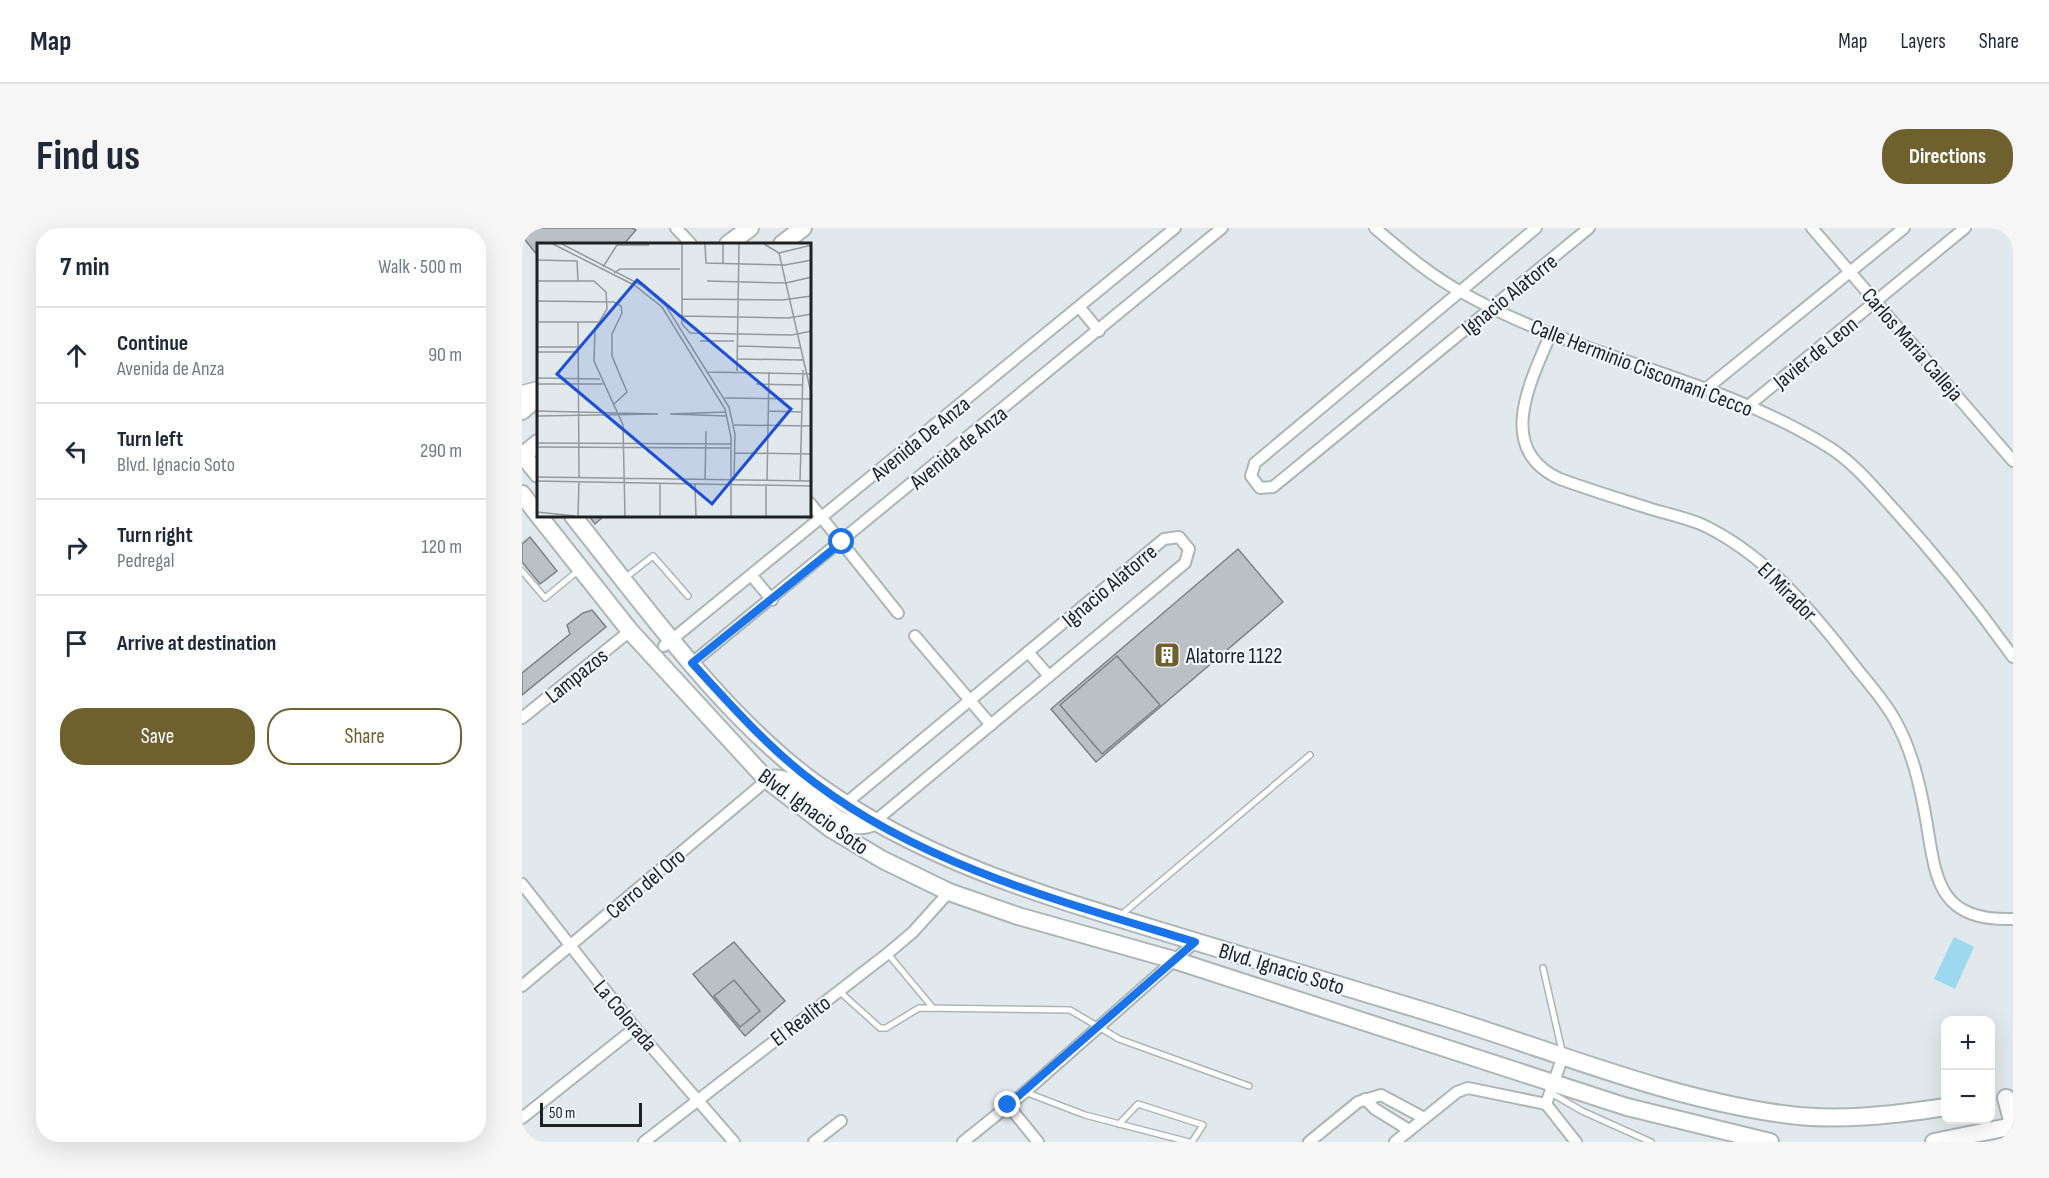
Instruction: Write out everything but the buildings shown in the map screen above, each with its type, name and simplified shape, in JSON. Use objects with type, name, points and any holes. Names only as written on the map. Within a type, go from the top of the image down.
[{"type":"highway","points":[[522,395],[537,391]]},
{"type":"main road","points":[[729,243],[750,228]]},
{"type":"main road","points":[[783,243],[802,228]]},
{"type":"main road","points":[[522,411],[537,398]]},
{"type":"main road","points":[[537,444],[522,455],[537,473]]},
{"type":"main road","name":"Blvd. Ignacio Soto","points":[[522,494],[537,513]]},
{"type":"main road","name":"Blvd. Ignacio Soto","points":[[541,518],[630,631],[723,736],[767,780],[852,842],[949,892],[1063,930],[1174,960],[1552,1088],[1770,1142]]},
{"type":"main road","name":"Blvd. Ignacio Soto","points":[[579,521],[668,642],[692,663],[793,766],[845,804],[938,856],[1117,918],[1687,1094],[1739,1107],[1788,1115],[1856,1116],[1941,1108]]},
{"type":"main road","points":[[630,631],[644,624],[668,642]]},
{"type":"main road","points":[[767,780],[776,778],[786,781],[844,821],[867,825],[874,822]]},
{"type":"main road","points":[[1934,1142],[2013,1125],[2003,1098]]},
{"type":"street","points":[[676,228],[690,243]]},
{"type":"street","name":"Avenida De Anza","points":[[668,642],[752,576],[1175,228]]},
{"type":"street","name":"Avenida de Anza","points":[[692,663],[1222,228]]},
{"type":"street","name":"Calle Herminio Ciscomani Cecco","points":[[1375,228],[1400,250],[1461,293],[1492,308],[1551,333],[1707,388],[1826,446],[1845,459],[1924,541],[2013,657]]},
{"type":"street","name":"Ignacio Alatorre","points":[[1536,228],[1255,463],[1251,476],[1255,484],[1266,490],[1273,487],[1589,228]]},
{"type":"street","name":"Carlos Maria Calleja","points":[[1812,228],[2011,455]]},
{"type":"street","name":"Javier de Leon","points":[[1707,388],[1904,228]]},
{"type":"street","name":"Javier de Leon","points":[[1748,406],[1965,228]]},
{"type":"street","points":[[1080,308],[1099,331]]},
{"type":"street","name":"El Mirador","points":[[1551,333],[1523,406],[1523,435],[1536,462],[1548,474],[1560,479],[1701,525],[1735,543],[1763,564],[1826,629],[1894,719],[1912,760],[1925,819],[1931,862],[1943,892],[1953,902],[1976,917],[2013,919]]},
{"type":"street","points":[[812,506],[898,613]]},
{"type":"street","name":"Ignacio Alatorre","points":[[845,804],[1164,539],[1179,537],[1185,543],[1189,556],[1185,563],[874,822]]},
{"type":"street","points":[[752,576],[771,600]]},
{"type":"street","name":"Lampazos","points":[[522,718],[630,631]]},
{"type":"street","points":[[915,636],[991,725]]},
{"type":"street","points":[[1028,652],[1049,676]]},
{"type":"street","name":"Cerro del Oro","points":[[522,986],[767,780]]},
{"type":"street","name":"La Colorada","points":[[522,884],[635,1028],[699,1098],[734,1142]]},
{"type":"street","name":"El Realito","points":[[644,1142],[887,954],[913,932],[949,892]]},
{"type":"street","points":[[963,1142],[1026,1092],[1195,942]]},
{"type":"street","points":[[522,1118],[635,1028]]},
{"type":"street","points":[[1546,1104],[1563,1056]]},
{"type":"street","points":[[1395,1142],[1457,1092],[1468,1088],[1546,1104],[1576,1142]]},
{"type":"street","points":[[1309,1142],[1351,1107],[1365,1099],[1381,1095],[1424,1118]]},
{"type":"street","points":[[1365,1099],[1375,1109],[1409,1130]]},
{"type":"street","points":[[1008,1105],[1038,1142]]},
{"type":"street","points":[[814,1142],[841,1121]]},
{"type":"lane","points":[[623,579],[653,556],[688,596]]},
{"type":"lane","points":[[522,571],[545,598],[581,569]]},
{"type":"lane","points":[[1117,918],[1310,755]]},
{"type":"lane","points":[[887,954],[933,1008]]},
{"type":"lane","points":[[1543,968],[1563,1056]]},
{"type":"lane","points":[[839,991],[880,1028],[886,1028],[919,1008],[1070,1010],[1097,1029],[1119,1040],[1249,1086]]},
{"type":"lane","points":[[1552,1088],[1582,1111],[1651,1142]]},
{"type":"lane","points":[[1026,1092],[1085,1115],[1119,1124],[1191,1142],[1203,1125],[1138,1104],[1119,1124]]},
{"type":"shaded area","points":[[1954,937],[1974,947],[1955,989],[1934,979]]},
{"type":"place","name":"Alatorre 1122","points":[[1167,655]]},
{"type":"route","points":[[842,542],[692,663],[793,766],[874,822],[938,856],[1002,880],[1195,942],[1026,1092],[1008,1105]]}]
